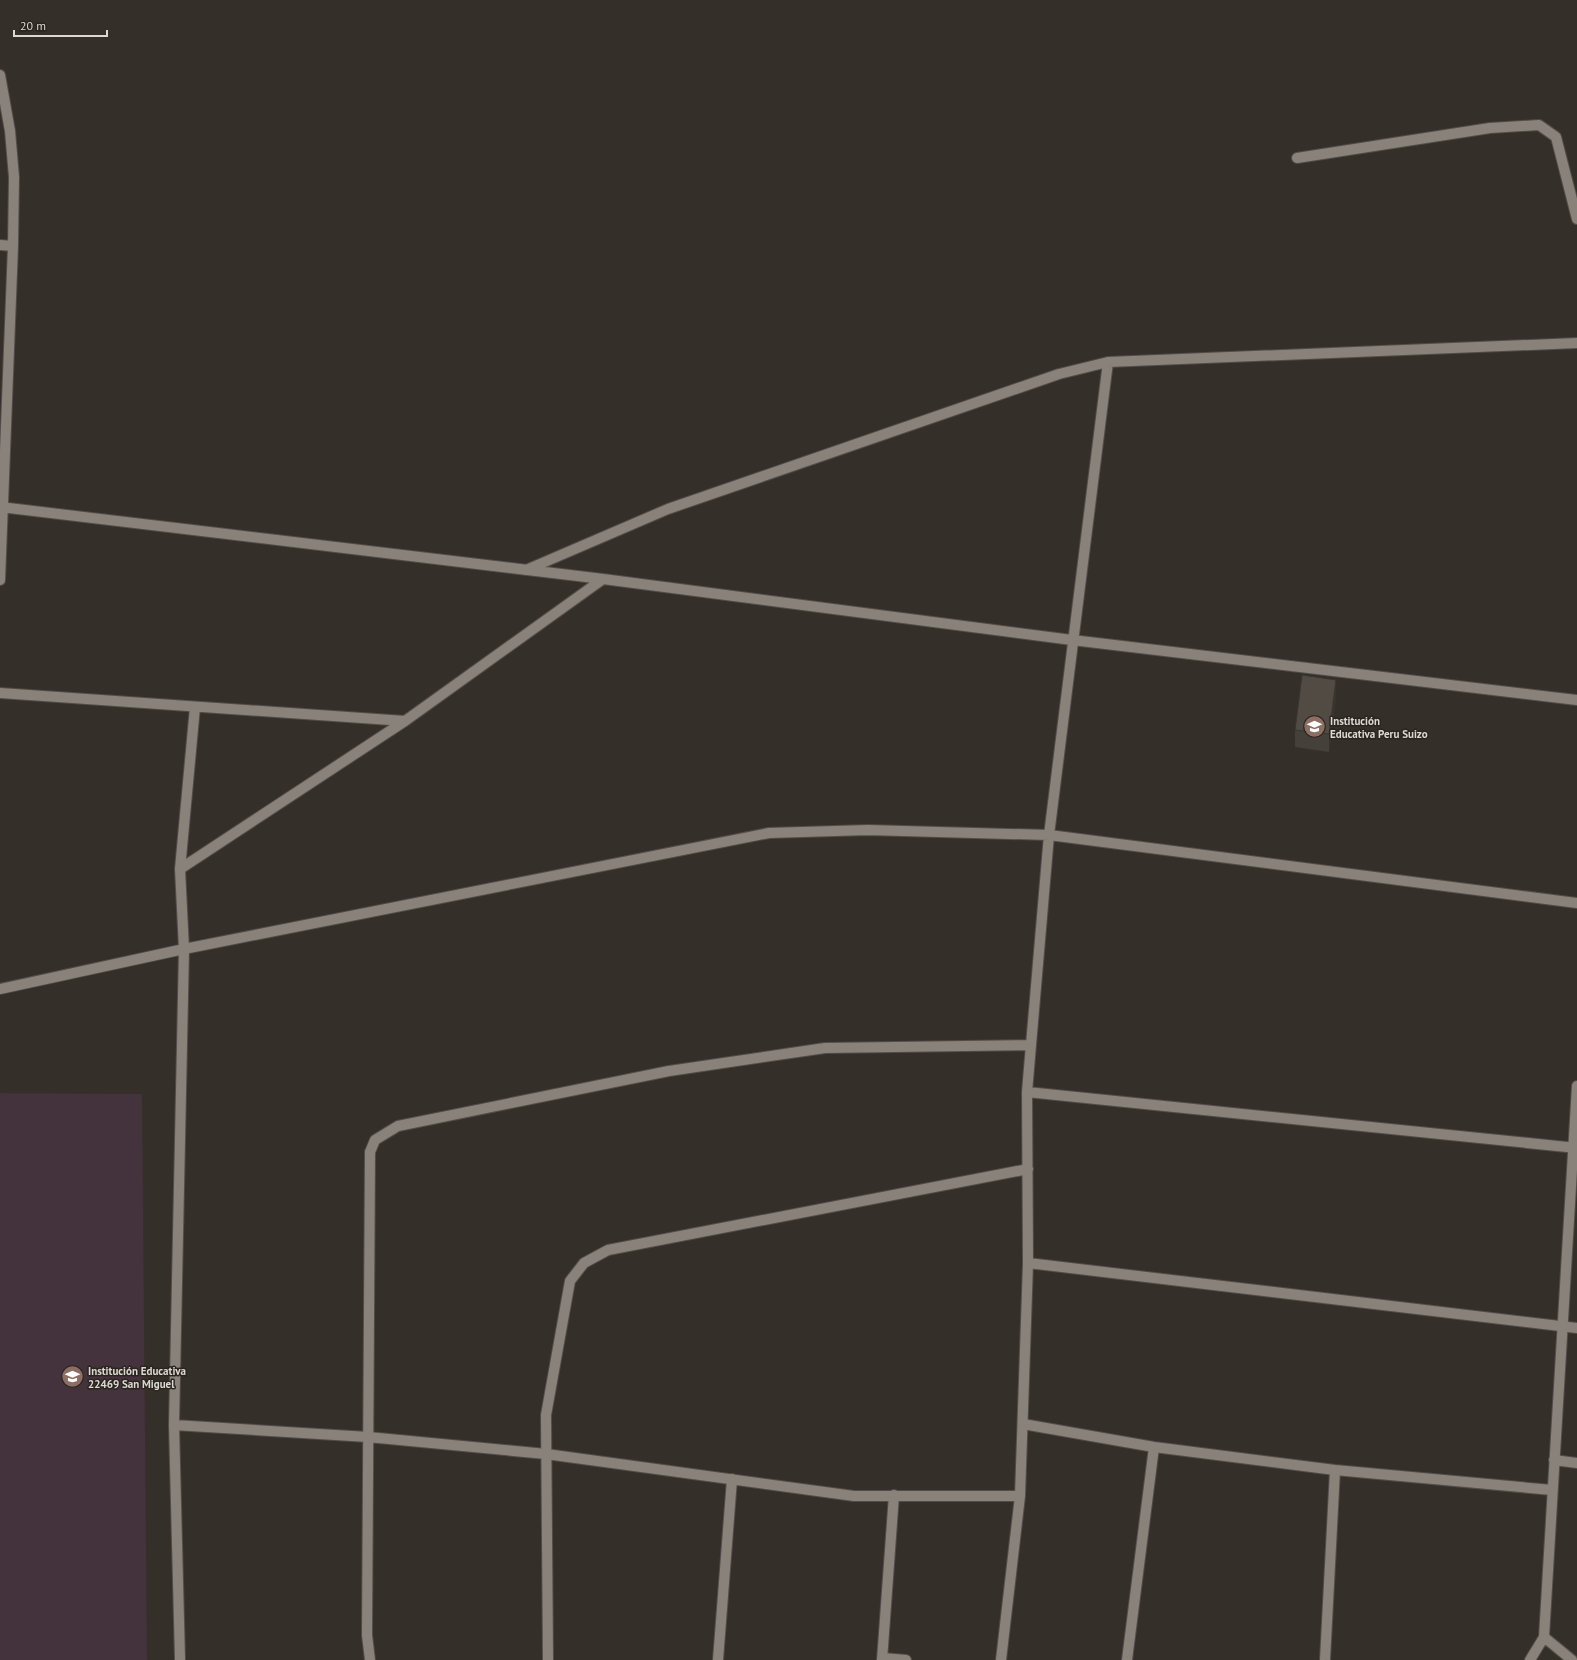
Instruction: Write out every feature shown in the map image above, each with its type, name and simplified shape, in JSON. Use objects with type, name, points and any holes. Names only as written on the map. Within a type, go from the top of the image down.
[{"type":"street","points":[[0,75],[10,131],[14,177],[13,246],[0,580]]},
{"type":"street","points":[[1297,158],[1490,128],[1539,125],[1556,137],[1577,219]]},
{"type":"street","points":[[0,245],[13,246]]},
{"type":"street","points":[[525,570],[668,509],[1059,374],[1108,362],[1577,343]]},
{"type":"street","points":[[1001,1660],[1020,1496],[1028,1263],[1027,1092],[1049,834],[1072,640],[1108,362]]},
{"type":"street","points":[[2,508],[603,579],[1072,640],[1577,700]]},
{"type":"street","points":[[180,870],[405,721],[603,579]]},
{"type":"street","points":[[0,693],[405,721]]},
{"type":"street","points":[[180,1660],[174,1425],[184,949],[180,870],[195,707]]},
{"type":"street","points":[[0,989],[184,949],[769,833],[868,830],[1049,834],[1577,903]]},
{"type":"street","points":[[370,1660],[367,1635],[370,1152],[375,1140],[398,1126],[670,1071],[825,1048],[1031,1045]]},
{"type":"street","points":[[1530,1660],[1544,1637],[1562,1326],[1575,1148],[1577,1086]]},
{"type":"street","points":[[1027,1092],[1575,1148]]},
{"type":"street","points":[[548,1660],[546,1415],[570,1280],[584,1263],[608,1250],[1028,1169]]},
{"type":"street","points":[[1028,1263],[1577,1328]]},
{"type":"street","points":[[1023,1424],[1154,1447],[1335,1470],[1552,1490]]},
{"type":"street","points":[[174,1425],[368,1437],[546,1454],[854,1496],[1020,1496]]},
{"type":"street","points":[[1127,1660],[1154,1447]]},
{"type":"street","points":[[1554,1460],[1577,1463]]},
{"type":"street","points":[[1325,1660],[1335,1470]]},
{"type":"street","points":[[718,1660],[732,1479]]},
{"type":"street","points":[[894,1496],[883,1659],[906,1660]]},
{"type":"street","points":[[1544,1637],[1572,1660]]},
{"type":"shaded area","name":"Institución Educativa 22469 San Miguel","points":[[0,1093],[142,1094],[147,1660],[0,1660]]},
{"type":"building","points":[[1302,675],[1336,680],[1329,734],[1295,730]]},
{"type":"place","name":"Institución Educativa Peru Suizo","points":[[1315,727]]},
{"type":"place","name":"Institución Educativa 22469 San Miguel","points":[[72,1377]]}]
